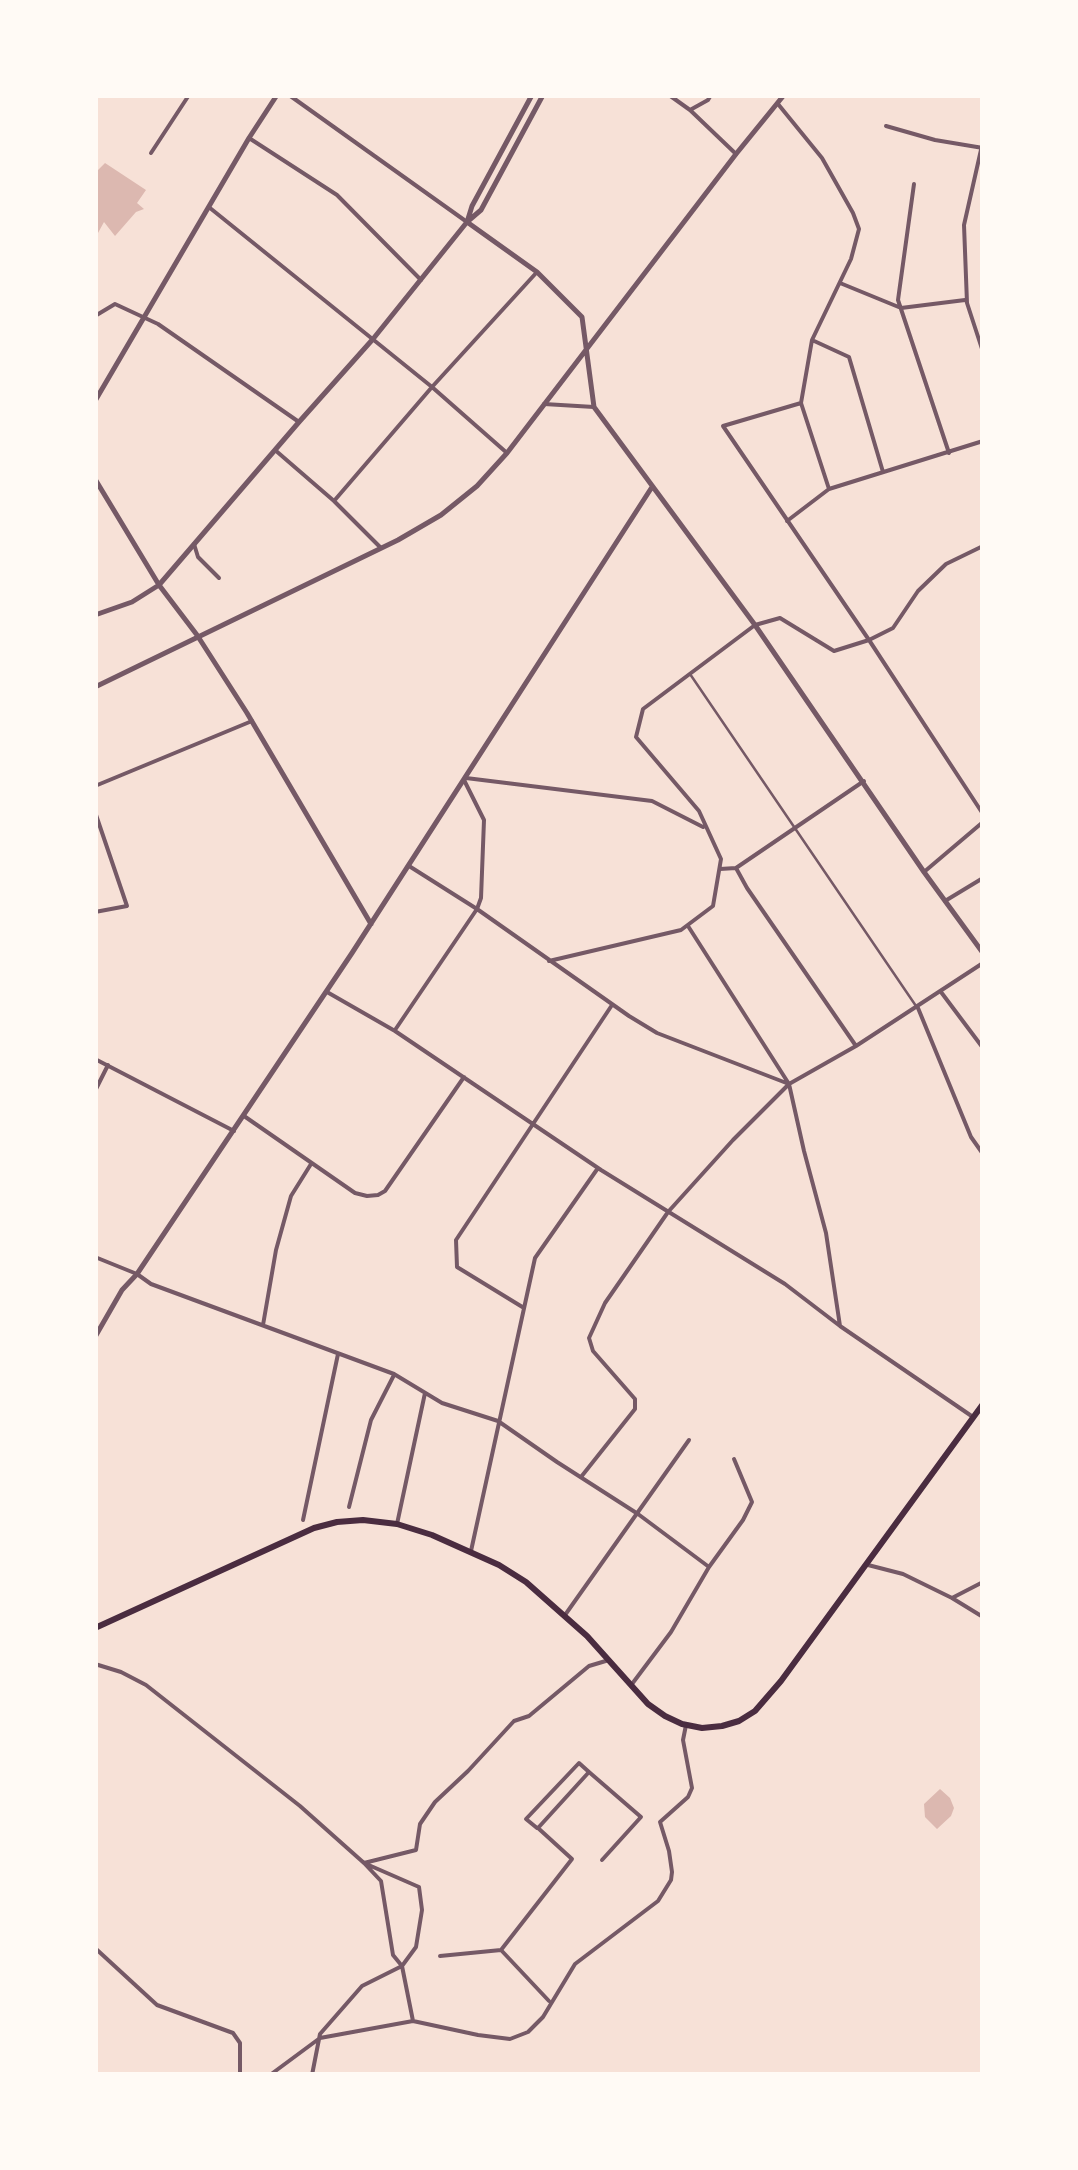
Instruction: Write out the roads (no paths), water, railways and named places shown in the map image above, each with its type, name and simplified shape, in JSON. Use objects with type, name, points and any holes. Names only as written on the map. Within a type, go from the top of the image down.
[{"type":"main road","points":[[95,1628],[314,1528],[363,1520],[397,1524],[432,1535],[526,1582],[565,1615],[648,1704],[665,1716],[702,1728],[722,1726],[755,1711],[781,1680],[983,1404]]},
{"type":"street","points":[[151,153],[189,95]]},
{"type":"street","points":[[95,401],[277,95]]},
{"type":"street","points":[[289,95],[537,272],[582,317],[594,407],[755,625],[983,953]]},
{"type":"street","points":[[466,222],[532,95]]},
{"type":"street","points":[[95,615],[132,602],[158,585],[373,339],[466,222],[480,210],[543,95]]},
{"type":"street","points":[[668,95],[690,110],[736,154]]},
{"type":"street","points":[[690,110],[710,95]]},
{"type":"street","points":[[95,686],[381,548],[441,515],[477,486],[508,453],[784,95]]},
{"type":"street","points":[[778,104],[822,158],[859,229],[851,258],[812,340],[800,403],[828,489]]},
{"type":"street","points":[[886,126],[935,140],[982,146],[964,226],[966,300],[983,352]]},
{"type":"street","points":[[249,138],[337,195],[420,280]]},
{"type":"street","points":[[914,184],[898,300],[949,453]]},
{"type":"street","points":[[209,207],[508,453]]},
{"type":"street","points":[[334,501],[537,272]]},
{"type":"street","points":[[840,283],[901,308],[966,300]]},
{"type":"street","points":[[95,316],[115,304],[145,317],[299,422]]},
{"type":"street","points":[[812,340],[848,357],[884,472]]},
{"type":"street","points":[[800,403],[722,426],[983,814]]},
{"type":"street","points":[[544,404],[594,407]]},
{"type":"street","points":[[787,521],[828,489],[983,441]]},
{"type":"street","points":[[275,450],[381,548]]},
{"type":"street","points":[[95,478],[158,585],[197,635],[252,721],[371,924]]},
{"type":"street","points":[[95,1336],[122,1290],[137,1274],[327,992],[652,487]]},
{"type":"street","points":[[194,544],[198,557],[219,578]]},
{"type":"street","points":[[549,960],[681,930],[713,906],[721,859],[698,811],[636,737],[643,710],[755,625],[780,618],[834,651],[869,640],[892,628],[918,591],[946,564],[983,546]]},
{"type":"street","points":[[95,786],[252,721]]},
{"type":"street","points":[[465,779],[652,802],[707,829]]},
{"type":"street","points":[[395,1030],[481,898],[484,820],[465,779]]},
{"type":"street","points":[[718,869],[736,868],[864,781]]},
{"type":"street","points":[[95,812],[127,906],[95,912]]},
{"type":"street","points":[[924,872],[983,822]]},
{"type":"street","points":[[409,866],[658,1033],[789,1084]]},
{"type":"street","points":[[736,868],[856,1046]]},
{"type":"street","points":[[945,901],[983,878]]},
{"type":"street","points":[[688,926],[789,1084],[826,1233],[840,1326]]},
{"type":"street","points":[[581,1477],[635,1409],[635,1399],[593,1351],[589,1338],[605,1304],[668,1212],[789,1084],[917,1008],[983,963]]},
{"type":"street","points":[[327,992],[395,1030],[598,1168],[784,1284],[973,1416]]},
{"type":"street","points":[[941,992],[983,1048]]},
{"type":"street","points":[[524,1308],[457,1267],[456,1240],[612,1005]]},
{"type":"street","points":[[917,1008],[971,1137],[983,1154]]},
{"type":"street","points":[[95,1058],[234,1130]]},
{"type":"street","points":[[95,1091],[108,1066]]},
{"type":"street","points":[[244,1116],[355,1193],[378,1195],[464,1077]]},
{"type":"street","points":[[263,1325],[276,1250],[291,1196],[312,1163]]},
{"type":"street","points":[[471,1553],[535,1258],[598,1168]]},
{"type":"street","points":[[95,1257],[151,1284],[394,1374],[442,1403],[498,1421],[638,1514],[709,1568]]},
{"type":"street","points":[[302,1520],[339,1352]]},
{"type":"street","points":[[349,1507],[371,1420],[394,1374]]},
{"type":"street","points":[[397,1524],[425,1393]]},
{"type":"street","points":[[565,1615],[689,1440]]},
{"type":"street","points":[[631,1685],[670,1632],[752,1502],[734,1459]]},
{"type":"street","points":[[866,1564],[902,1574],[983,1617]]},
{"type":"street","points":[[952,1598],[983,1582]]},
{"type":"street","points":[[364,1863],[416,1850],[420,1824],[435,1802],[514,1721],[529,1716],[588,1666],[609,1660]]},
{"type":"street","points":[[95,1664],[146,1685],[300,1806],[381,1881],[393,1954],[402,1966],[413,2021]]},
{"type":"street","points":[[270,2075],[320,2038],[413,2021],[510,2039],[528,2032],[543,2017],[575,1964],[658,1901],[671,1880],[669,1850],[660,1822],[688,1797],[692,1788],[683,1740],[686,1725]]},
{"type":"street","points":[[440,1956],[501,1950],[572,1859],[526,1819],[579,1763],[641,1817],[602,1860]]},
{"type":"street","points":[[538,1828],[590,1772]]},
{"type":"street","points":[[312,2075],[320,2034],[362,1986],[402,1966],[416,1947],[422,1910],[420,1888],[364,1863]]},
{"type":"street","points":[[95,1948],[157,2005],[233,2033],[240,2043],[240,2075]]},
{"type":"street","points":[[501,1950],[550,2003]]},
{"type":"lane","points":[[690,674],[917,1008]]}]
